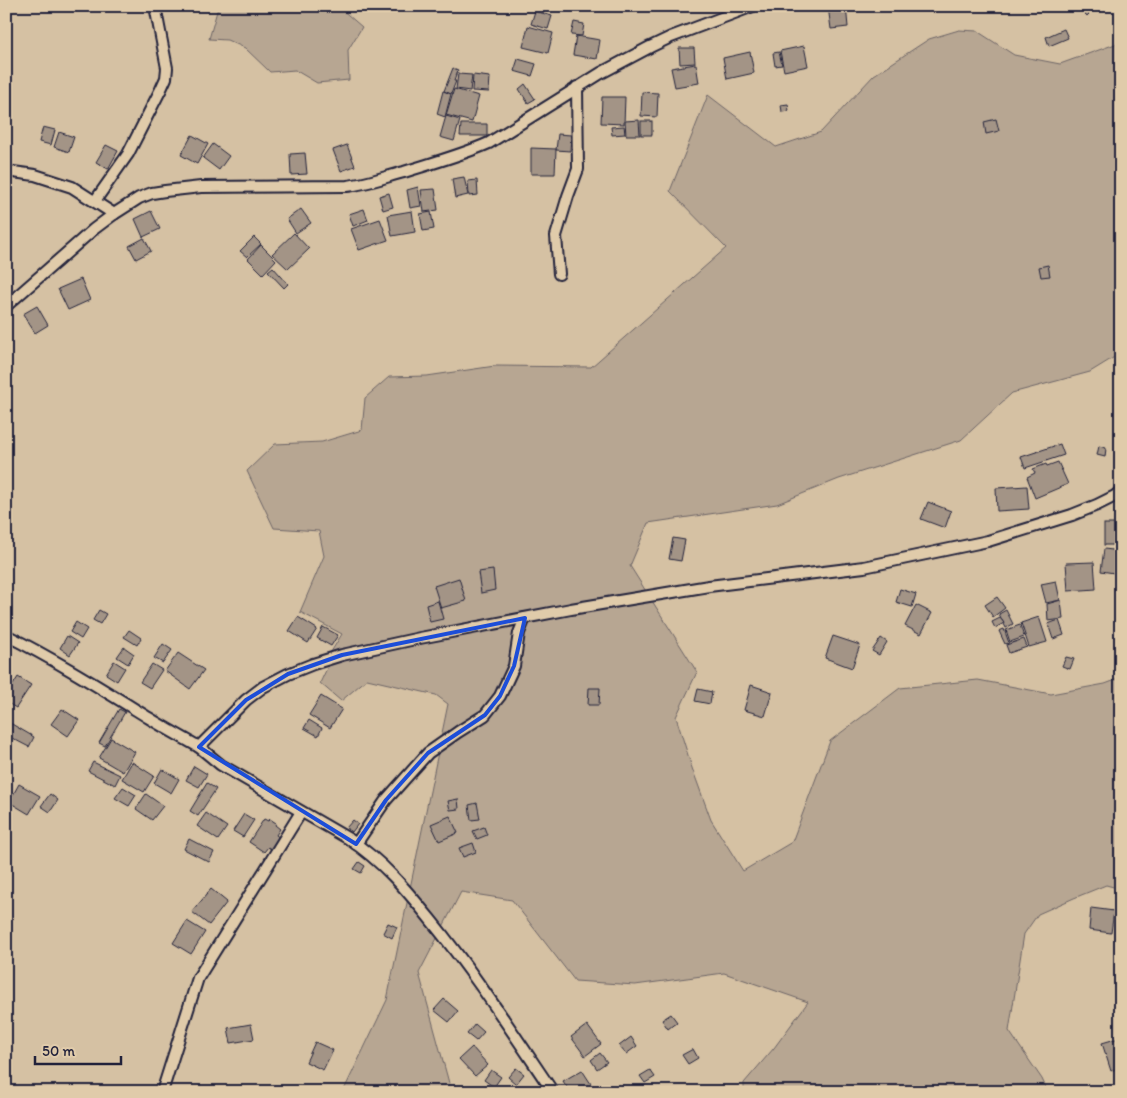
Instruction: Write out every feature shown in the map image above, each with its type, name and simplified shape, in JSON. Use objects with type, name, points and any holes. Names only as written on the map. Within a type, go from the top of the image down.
[{"type":"street","points":[[96,201],[128,154],[166,78],[167,68],[155,6]]},
{"type":"street","points":[[6,306],[94,229],[139,198],[164,190],[201,187],[347,186],[439,161],[489,143],[577,87],[650,47],[753,6]]},
{"type":"street","points":[[558,274],[556,236],[578,169],[577,87]]},
{"type":"street","points":[[6,172],[35,175],[72,187],[114,214]]},
{"type":"street","points":[[199,747],[246,700],[263,688],[304,667],[342,654],[525,618],[709,586],[864,567],[988,541],[1072,515],[1097,505],[1121,491]]},
{"type":"street","points":[[356,844],[386,800],[428,753],[485,715],[500,696],[514,666],[519,633],[525,618]]},
{"type":"street","points":[[6,635],[41,652],[106,690],[199,747],[222,765],[356,844],[385,867],[400,882],[451,944],[553,1092]]},
{"type":"street","points":[[162,1092],[198,978],[301,812]]},
{"type":"highlighted area","points":[[525,618],[514,666],[500,696],[485,715],[428,753],[386,800],[356,844],[199,747],[246,700],[288,674],[342,655]]},
{"type":"shaded area","points":[[219,6],[339,6],[362,27],[348,50],[349,80],[317,83],[295,70],[270,72],[245,48],[227,40],[209,39]]},
{"type":"shaded area","points":[[959,30],[977,31],[1014,55],[1060,64],[1121,42],[1121,353],[1090,372],[1012,393],[961,440],[839,479],[777,504],[648,523],[630,566],[697,672],[676,717],[711,820],[743,871],[792,842],[830,741],[900,688],[978,680],[1051,694],[1105,684],[1121,678],[1121,889],[1106,885],[1038,914],[1024,934],[1009,1031],[1042,1079],[1048,1092],[744,1092],[744,1083],[774,1048],[808,1002],[724,973],[635,985],[575,981],[512,900],[461,892],[419,973],[449,1083],[457,1092],[343,1092],[387,1000],[448,704],[436,695],[367,679],[341,701],[320,683],[329,664],[331,652],[342,634],[300,612],[324,556],[319,531],[274,528],[247,471],[275,444],[322,442],[362,430],[365,398],[389,377],[427,376],[495,366],[591,367],[726,248],[670,191],[708,95],[776,147],[821,132],[874,75],[929,39]]},
{"type":"building","points":[[193,6],[209,6],[195,11]]},
{"type":"building","points":[[828,6],[846,6],[848,27],[831,29]]},
{"type":"building","points":[[851,6],[866,6],[852,10]]},
{"type":"building","points":[[1078,6],[1097,6],[1087,16]]},
{"type":"building","points":[[535,11],[552,16],[548,29],[531,24]]},
{"type":"building","points":[[574,22],[584,24],[582,36],[571,35]]},
{"type":"building","points":[[528,26],[553,33],[548,53],[523,47]]},
{"type":"building","points":[[1064,29],[1068,38],[1049,46],[1046,37]]},
{"type":"building","points":[[576,36],[600,40],[597,59],[573,55]]},
{"type":"building","points":[[804,46],[808,66],[784,71],[780,51]]},
{"type":"building","points":[[679,48],[694,48],[695,63],[680,64]]},
{"type":"building","points":[[750,52],[754,73],[727,79],[723,58]]},
{"type":"building","points":[[779,52],[782,65],[775,66],[773,53]]},
{"type":"building","points":[[518,59],[536,64],[532,76],[514,71]]},
{"type":"building","points":[[696,64],[699,83],[675,87],[671,68]]},
{"type":"building","points":[[453,68],[458,70],[451,94],[444,91]]},
{"type":"building","points":[[458,74],[472,75],[470,91],[456,89]]},
{"type":"building","points":[[473,75],[490,77],[489,92],[472,91]]},
{"type":"building","points":[[525,84],[535,99],[528,103],[519,89]]},
{"type":"building","points":[[454,89],[479,96],[472,122],[446,115]]},
{"type":"building","points":[[443,91],[451,94],[445,117],[437,114]]},
{"type":"building","points":[[642,92],[658,93],[657,117],[641,116]]},
{"type":"building","points":[[602,97],[625,97],[624,124],[601,123]]},
{"type":"building","points":[[788,104],[789,111],[782,112],[781,105]]},
{"type":"building","points":[[446,116],[460,120],[454,141],[440,137]]},
{"type":"building","points":[[996,119],[999,131],[986,134],[984,122]]},
{"type":"building","points":[[639,120],[640,135],[626,135],[625,121]]},
{"type":"building","points":[[641,121],[652,121],[652,135],[641,135]]},
{"type":"building","points":[[461,124],[487,124],[487,136],[460,136]]},
{"type":"building","points":[[624,126],[625,134],[612,135],[611,127]]},
{"type":"building","points":[[43,127],[55,130],[51,145],[39,142]]},
{"type":"building","points":[[59,132],[74,137],[69,152],[54,147]]},
{"type":"building","points":[[558,134],[571,135],[570,151],[556,150]]},
{"type":"building","points":[[192,135],[208,144],[197,164],[181,155]]},
{"type":"building","points":[[213,144],[229,156],[219,170],[203,158]]},
{"type":"building","points":[[106,145],[118,151],[108,169],[96,162]]},
{"type":"building","points":[[347,145],[355,166],[341,171],[333,150]]},
{"type":"building","points":[[531,148],[556,149],[555,174],[531,174]]},
{"type":"building","points":[[305,153],[307,174],[291,175],[290,154]]},
{"type":"building","points":[[464,177],[468,195],[455,198],[452,179]]},
{"type":"building","points":[[477,180],[478,195],[469,196],[468,181]]},
{"type":"building","points":[[418,187],[421,206],[410,208],[407,190]]},
{"type":"building","points":[[435,189],[438,210],[424,212],[421,190]]},
{"type":"building","points":[[389,193],[393,207],[383,210],[379,196]]},
{"type":"building","points":[[301,209],[311,223],[296,233],[287,219]]},
{"type":"building","points":[[364,209],[368,220],[353,226],[349,214]]},
{"type":"building","points":[[151,211],[160,229],[143,237],[135,219]]},
{"type":"building","points":[[412,211],[415,232],[392,236],[388,215]]},
{"type":"building","points":[[431,212],[434,229],[423,231],[420,214]]},
{"type":"building","points":[[380,219],[388,240],[359,250],[351,229]]},
{"type":"building","points":[[294,233],[309,249],[288,269],[272,254]]},
{"type":"building","points":[[254,237],[261,244],[247,257],[240,251]]},
{"type":"building","points":[[144,238],[151,251],[136,259],[129,246]]},
{"type":"building","points":[[261,245],[276,260],[263,274],[248,259]]},
{"type":"building","points":[[1048,265],[1050,276],[1041,277],[1039,267]]},
{"type":"building","points":[[273,267],[288,284],[284,288],[268,271]]},
{"type":"building","points":[[81,279],[90,300],[68,310],[58,289]]},
{"type":"building","points":[[37,306],[48,325],[35,333],[23,314]]},
{"type":"building","points":[[1060,444],[1064,455],[1025,468],[1021,457]]},
{"type":"building","points":[[1099,446],[1106,448],[1105,457],[1097,455]]},
{"type":"building","points":[[1058,462],[1068,484],[1035,498],[1027,477],[1035,473],[1033,469]]},
{"type":"building","points":[[1027,486],[1029,509],[997,511],[996,488]]},
{"type":"building","points":[[928,502],[951,511],[945,528],[921,519]]},
{"type":"building","points":[[1104,524],[1121,524],[1121,545],[1104,545]]},
{"type":"building","points":[[673,538],[685,540],[681,561],[669,559]]},
{"type":"building","points":[[1104,549],[1121,551],[1121,574],[1101,571]]},
{"type":"building","points":[[1094,562],[1096,589],[1068,591],[1066,563]]},
{"type":"building","points":[[493,570],[495,590],[481,593],[478,572]]},
{"type":"building","points":[[459,578],[466,601],[441,608],[434,586]]},
{"type":"building","points":[[1056,581],[1060,600],[1046,603],[1041,584]]},
{"type":"building","points":[[900,589],[916,594],[912,607],[896,602]]},
{"type":"building","points":[[997,597],[1005,608],[993,617],[985,605]]},
{"type":"building","points":[[1061,600],[1063,619],[1048,621],[1047,604]]},
{"type":"building","points":[[438,601],[443,619],[430,622],[426,605]]},
{"type":"building","points":[[916,605],[932,613],[921,634],[905,626]]},
{"type":"building","points":[[99,610],[106,614],[100,624],[93,620]]},
{"type":"building","points":[[1006,610],[1013,624],[1006,628],[999,614]]},
{"type":"building","points":[[298,617],[317,629],[308,643],[289,631]]},
{"type":"building","points":[[1039,617],[1047,642],[1029,647],[1021,623]]},
{"type":"building","points":[[1000,618],[1004,623],[995,628],[992,622]]},
{"type":"building","points":[[1059,620],[1064,635],[1053,639],[1048,624]]},
{"type":"building","points":[[76,622],[87,629],[81,639],[70,632]]},
{"type":"building","points":[[1020,625],[1024,637],[1010,642],[1006,630]]},
{"type":"building","points":[[323,627],[338,635],[331,646],[317,638]]},
{"type":"building","points":[[1004,629],[1009,643],[1005,644],[999,631]]},
{"type":"building","points":[[129,630],[141,638],[137,645],[124,637]]},
{"type":"building","points":[[67,636],[78,643],[70,655],[60,648]]},
{"type":"building","points":[[833,636],[860,645],[852,668],[825,658]]},
{"type":"building","points":[[881,638],[887,642],[879,655],[872,651]]},
{"type":"building","points":[[1024,639],[1027,647],[1009,653],[1006,645]]},
{"type":"building","points":[[163,644],[172,650],[163,663],[154,658]]},
{"type":"building","points":[[124,647],[134,654],[128,664],[117,657]]},
{"type":"building","points":[[178,653],[204,670],[190,689],[165,671]]},
{"type":"building","points":[[1066,657],[1074,659],[1070,669],[1062,666]]},
{"type":"building","points":[[114,661],[125,668],[117,681],[106,674]]},
{"type":"building","points":[[152,664],[162,670],[150,688],[140,682]]},
{"type":"building","points":[[18,677],[31,685],[16,708],[6,702],[6,696]]},
{"type":"building","points":[[751,685],[772,692],[765,716],[744,710]]},
{"type":"building","points":[[589,688],[600,688],[599,705],[588,705]]},
{"type":"building","points":[[698,689],[712,692],[710,704],[695,701]]},
{"type":"building","points":[[321,696],[342,709],[330,728],[309,715]]},
{"type":"building","points":[[62,709],[79,720],[68,736],[51,724]]},
{"type":"building","points":[[119,709],[125,712],[105,746],[99,743]]},
{"type":"building","points":[[309,720],[322,728],[318,736],[304,728]]},
{"type":"building","points":[[10,723],[34,737],[29,747],[6,735],[6,730]]},
{"type":"building","points":[[111,738],[135,752],[123,772],[99,758]]},
{"type":"building","points":[[93,762],[120,775],[115,785],[88,771]]},
{"type":"building","points":[[132,762],[154,776],[144,792],[122,779]]},
{"type":"building","points":[[194,766],[207,774],[199,787],[186,780]]},
{"type":"building","points":[[162,769],[179,779],[171,793],[154,783]]},
{"type":"building","points":[[207,783],[216,789],[198,816],[190,811]]},
{"type":"building","points":[[19,784],[40,796],[29,814],[9,802]]},
{"type":"building","points":[[123,787],[136,795],[129,806],[115,798]]},
{"type":"building","points":[[50,794],[58,800],[50,812],[41,806]]},
{"type":"building","points":[[146,794],[163,806],[152,820],[136,809]]},
{"type":"building","points":[[458,799],[459,809],[450,810],[448,801]]},
{"type":"building","points":[[477,803],[480,819],[471,820],[469,805]]},
{"type":"building","points":[[206,813],[227,827],[218,840],[197,826]]},
{"type":"building","points":[[244,814],[254,820],[243,837],[233,831]]},
{"type":"building","points":[[450,816],[458,833],[439,841],[431,824]]},
{"type":"building","points":[[264,819],[268,821],[270,819],[276,823],[275,825],[280,829],[276,835],[280,838],[272,850],[268,847],[264,852],[249,842]]},
{"type":"building","points":[[353,820],[358,824],[352,832],[346,828]]},
{"type":"building","points":[[484,827],[487,835],[477,839],[473,831]]},
{"type":"building","points":[[189,839],[214,852],[209,862],[184,849]]},
{"type":"building","points":[[473,843],[476,852],[463,857],[459,848]]},
{"type":"building","points":[[359,862],[365,866],[361,873],[354,869]]},
{"type":"building","points":[[211,889],[227,902],[209,925],[192,912]]},
{"type":"building","points":[[1091,908],[1114,911],[1111,933],[1089,930]]},
{"type":"building","points":[[187,921],[205,932],[191,954],[173,943]]},
{"type":"building","points":[[388,923],[397,927],[392,938],[383,933]]},
{"type":"building","points":[[444,999],[458,1011],[449,1022],[434,1010]]},
{"type":"building","points":[[671,1014],[677,1022],[668,1029],[662,1020]]},
{"type":"building","points":[[251,1024],[254,1039],[231,1043],[228,1028]]},
{"type":"building","points":[[475,1024],[484,1032],[476,1041],[467,1034]]},
{"type":"building","points":[[587,1025],[601,1044],[585,1056],[571,1037]]},
{"type":"building","points":[[631,1037],[637,1046],[626,1054],[619,1046]]},
{"type":"building","points":[[1119,1038],[1121,1042],[1121,1067],[1111,1071],[1102,1043]]},
{"type":"building","points":[[315,1042],[333,1050],[323,1070],[306,1062]]},
{"type":"building","points":[[472,1047],[488,1065],[475,1076],[459,1059]]},
{"type":"building","points":[[693,1049],[698,1058],[688,1064],[682,1055]]},
{"type":"building","points":[[600,1053],[607,1062],[597,1069],[591,1060]]},
{"type":"building","points":[[516,1068],[524,1074],[516,1084],[508,1077]]},
{"type":"building","points":[[491,1070],[501,1077],[494,1087],[484,1080]]},
{"type":"building","points":[[582,1070],[593,1087],[586,1092],[570,1092],[563,1081]]},
{"type":"building","points":[[650,1070],[655,1077],[645,1083],[640,1076]]}]
